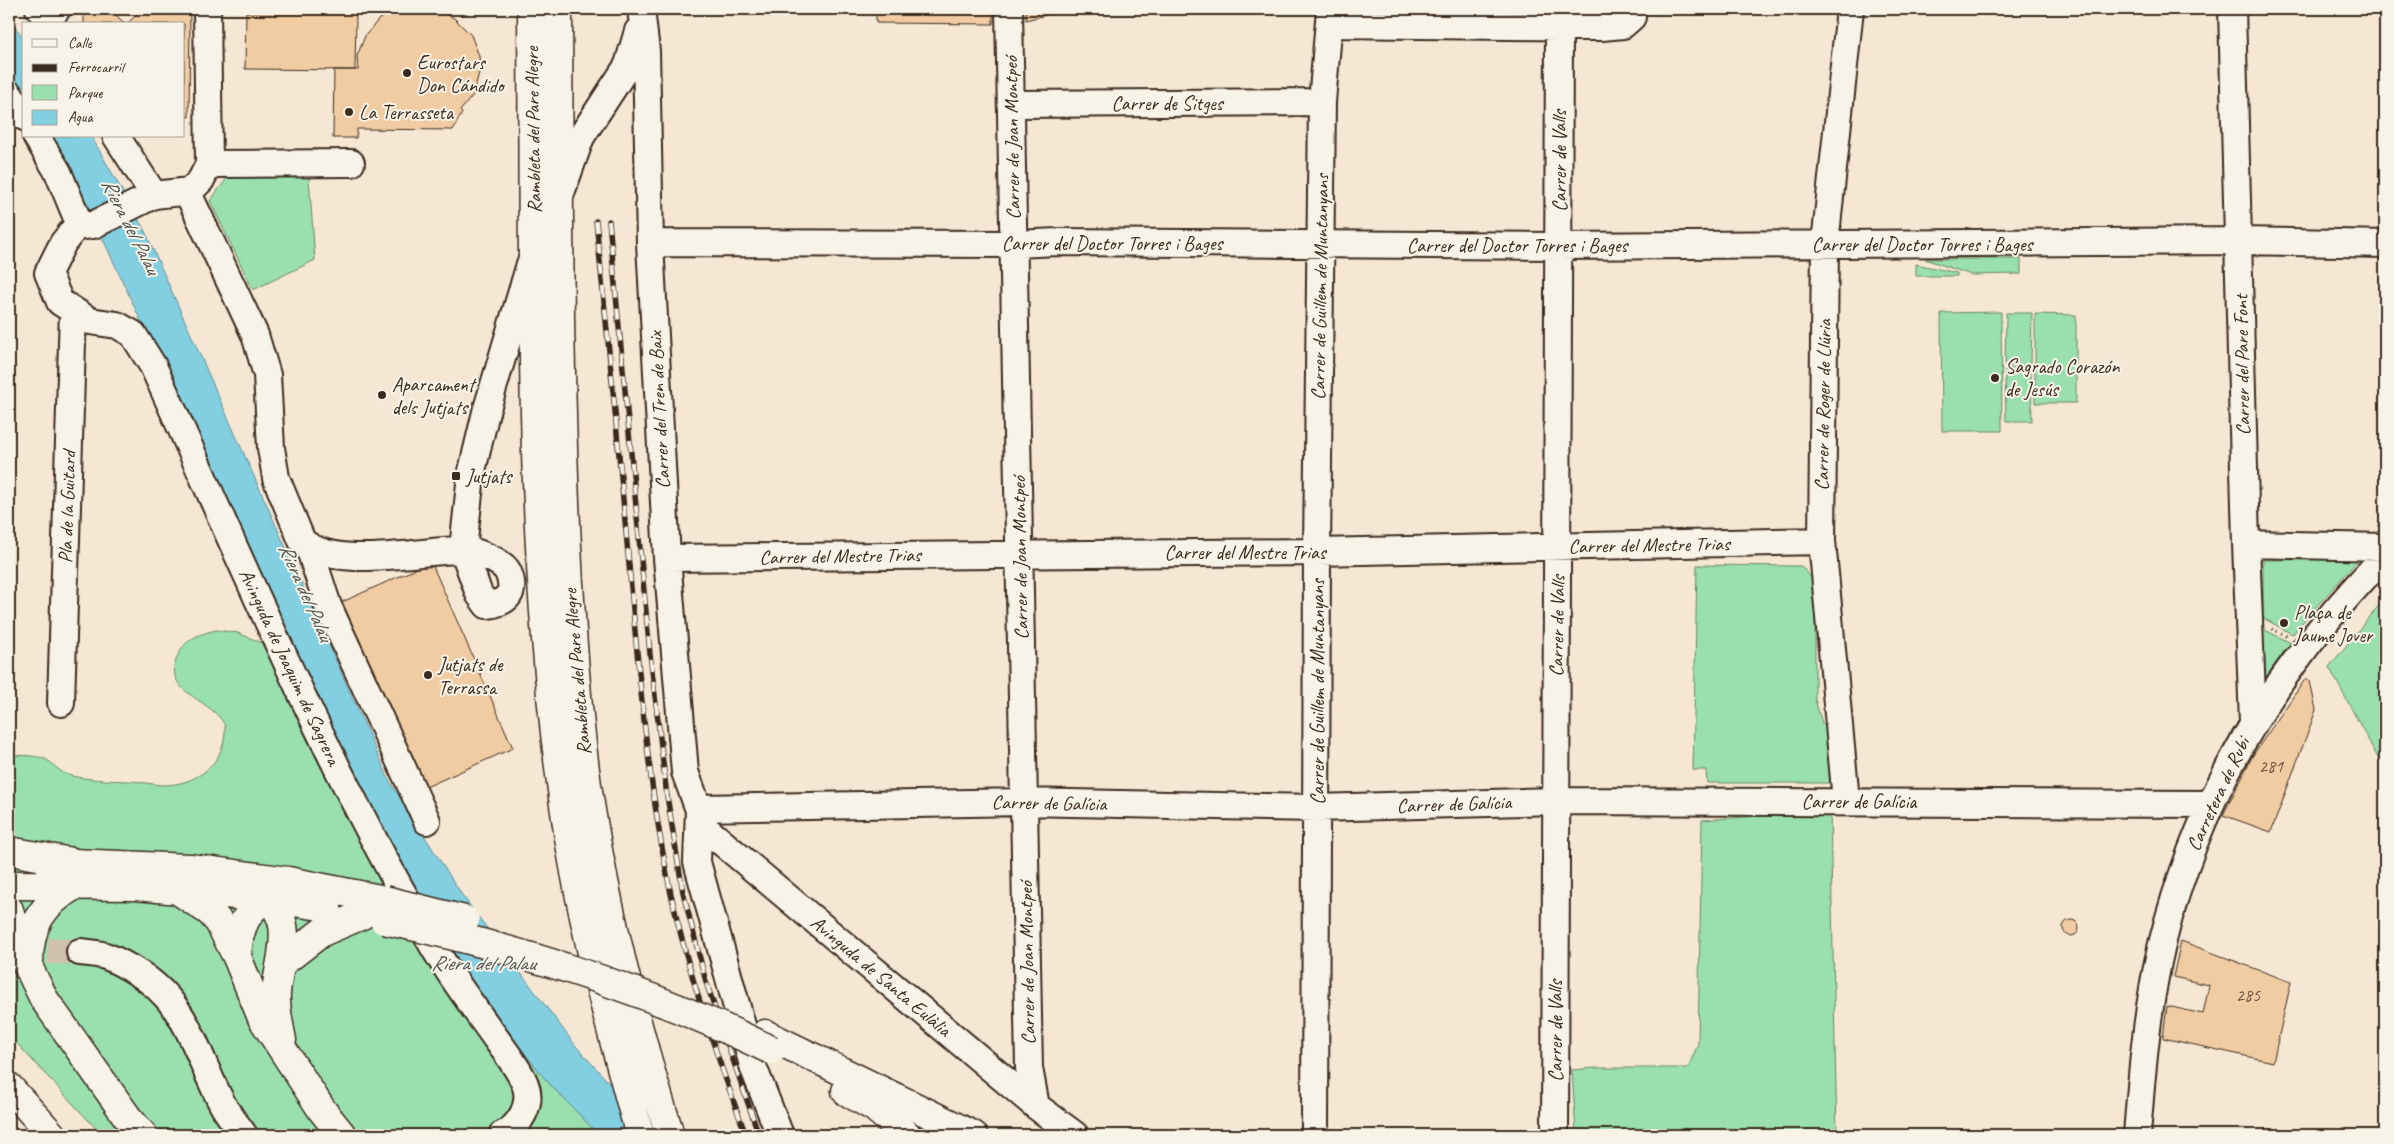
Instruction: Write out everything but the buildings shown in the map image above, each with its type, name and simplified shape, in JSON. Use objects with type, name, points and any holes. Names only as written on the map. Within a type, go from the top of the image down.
[{"type":"main road","name":"Rambleta del Pare Alegre","points":[[532,9],[537,489],[547,664],[554,732],[578,886],[602,994],[636,1122]]},
{"type":"main road","name":"Rambleta del Pare Alegre","points":[[558,9],[564,491],[571,623],[587,783],[614,928],[641,1042],[670,1135]]},
{"type":"main road","points":[[9,851],[73,874]]},
{"type":"main road","points":[[9,862],[73,874],[279,880],[328,889],[377,912],[610,982],[768,1042],[843,1073],[974,1135]]},
{"type":"main road","points":[[9,885],[73,874]]},
{"type":"main road","points":[[29,967],[29,942],[33,928],[73,874]]},
{"type":"main road","points":[[182,878],[249,887],[267,898],[280,915],[284,932],[276,1004],[283,1047]]},
{"type":"main road","points":[[182,878],[226,934],[262,1018],[283,1047],[322,1110],[342,1135]]},
{"type":"main road","points":[[237,958],[241,927],[248,913],[267,898],[288,893],[328,889]]},
{"type":"main road","points":[[267,898],[377,912]]},
{"type":"main road","points":[[9,910],[20,950],[44,998],[142,1135]]},
{"type":"main road","points":[[282,962],[322,932],[377,912]]},
{"type":"main road","points":[[768,1042],[919,1135]]},
{"type":"main road","points":[[843,1073],[950,1135]]},
{"type":"main road","points":[[9,1087],[52,1135]]},
{"type":"main road","points":[[874,1107],[907,1135]]},
{"type":"street","points":[[29,9],[39,22]]},
{"type":"street","points":[[40,9],[46,15],[51,16],[57,9]]},
{"type":"street","points":[[67,9],[67,22]]},
{"type":"street","points":[[37,138],[86,224],[147,199],[187,191],[201,180],[209,164],[207,9]]},
{"type":"street","name":"Carrer de Joan Montpeó","points":[[1010,9],[1029,1068],[1036,1106]]},
{"type":"street","points":[[1330,16],[1558,28],[1623,25],[1632,17],[1632,9]]},
{"type":"street","name":"Carrer de Roger de Llúria","points":[[1846,801],[1822,541],[1825,244],[1850,9]]},
{"type":"street","name":"Carrer del Pare Font","points":[[2232,9],[2240,241],[2246,544],[2253,722]]},
{"type":"street","name":"Rambleta del Pare Alegre","points":[[560,199],[582,137],[628,66],[641,13]]},
{"type":"street","name":"Carrer del Tren de Baix","points":[[641,13],[646,51],[650,243],[667,558],[685,772],[699,808]]},
{"type":"street","name":"Carrer de Guillem de Muntanyans","points":[[1313,1135],[1315,1121],[1317,552],[1322,243],[1322,102],[1330,16]]},
{"type":"street","name":"Carrer de Valls","points":[[1555,1135],[1555,801],[1559,246],[1558,28]]},
{"type":"street","points":[[9,94],[22,114]]},
{"type":"street","name":"Carrer de Sitges","points":[[1012,104],[1322,102]]},
{"type":"street","points":[[117,138],[147,199]]},
{"type":"street","points":[[209,164],[351,163]]},
{"type":"street","points":[[187,191],[256,335],[262,354],[270,397],[272,448],[276,478],[298,534],[309,547],[328,606],[426,820]]},
{"type":"street","name":"Avinguda de Joaquim de Sagrera","points":[[86,224],[63,244],[48,273],[60,302],[90,321],[116,325],[134,334],[153,366],[336,768],[393,878],[441,961],[512,1062],[526,1086],[526,1110],[512,1130],[502,1135]]},
{"type":"street","name":"Carrer del Doctor Torres i Bages","points":[[650,243],[701,241],[1015,244],[1058,242],[1559,246],[2240,241],[2385,244]]},
{"type":"street","name":"Rambleta del Pare Alegre","points":[[309,547],[325,554],[342,556],[407,555],[464,549],[471,475],[477,445],[534,252]]},
{"type":"street","name":"Pla de la Guitard","points":[[61,703],[73,310]]},
{"type":"street","name":"Carrer del Mestre Trias","points":[[667,558],[1020,553],[1317,552],[1822,541]]},
{"type":"street","points":[[2246,544],[2385,547]]},
{"type":"street","name":"Carretera de Rubi","points":[[2137,1135],[2144,1050],[2162,946],[2186,865],[2210,804],[2253,722],[2305,646],[2385,556]]},
{"type":"street","name":"Carrer de Galícia","points":[[699,808],[1023,802],[1317,808],[1555,801],[2210,804]]},
{"type":"street","points":[[699,808],[696,862],[754,1069],[780,1135]]},
{"type":"street","name":"Avinguda de Santa Eulàlia","points":[[699,808],[706,829],[1036,1106],[1075,1135]]},
{"type":"street","points":[[80,952],[105,954],[148,977],[176,1006],[200,1051],[224,1107],[244,1135]]},
{"type":"green space","points":[[1491,9],[1601,9],[1602,12],[1491,12]]},
{"type":"green space","points":[[228,177],[309,177],[315,260],[253,290],[210,201]]},
{"type":"green space","points":[[1925,259],[2021,259],[2021,274],[1971,275]]},
{"type":"green space","points":[[1916,264],[1957,273],[1957,276],[1916,276]]},
{"type":"green space","points":[[2001,312],[2002,431],[1942,431],[1941,313]]},
{"type":"green space","points":[[2006,313],[2032,313],[2031,366],[2005,366]]},
{"type":"green space","points":[[2035,314],[2076,315],[2076,403],[2035,403]]},
{"type":"green space","points":[[2031,368],[2032,421],[2006,421],[2005,369]]},
{"type":"green space","name":"Plaça de Jaume Jover","points":[[2359,559],[2292,634],[2263,618],[2263,560]]},
{"type":"green space","points":[[1697,565],[1801,566],[1815,582],[1815,700],[1822,723],[1833,733],[1834,783],[1707,783],[1706,770],[1693,770]]},
{"type":"green space","points":[[2385,598],[2385,771],[2329,667]]},
{"type":"green space","points":[[2259,627],[2291,643],[2262,683]]},
{"type":"green space","points":[[216,630],[238,633],[272,647],[545,1079],[599,1135],[102,1135],[9,1035],[9,755],[46,759],[66,774],[90,779],[135,781],[161,785],[174,784],[197,777],[207,770],[221,751],[225,726],[219,717],[182,687],[176,679],[174,668],[178,655],[185,644],[199,635]]},
{"type":"green space","points":[[1830,811],[1837,1135],[1576,1135],[1572,1070],[1595,1068],[1688,1068],[1698,1044],[1702,820]]},
{"type":"water","points":[[9,19],[22,36],[22,104],[9,85]]},
{"type":"water","name":"Riera del Palau","points":[[44,138],[92,138],[144,229],[390,782],[462,895],[575,1045],[656,1135],[599,1135],[545,1079],[460,972],[369,814],[86,204]]},
{"type":"tunnel","points":[[9,949],[80,952]]},
{"type":"railway","points":[[596,221],[641,689],[656,812],[671,894],[686,955],[714,1046],[746,1135]]},
{"type":"railway","points":[[609,221],[650,654],[667,796],[683,892],[706,982],[759,1135]]},
{"type":"place","name":"Eurostars Don Cándido","points":[[407,73]]},
{"type":"place","name":"La Terrasseta","points":[[349,112]]},
{"type":"place","name":"Sagrado Corazón de Jesús","points":[[1995,378]]},
{"type":"place","name":"Aparcament dels Jutjats","points":[[382,395]]},
{"type":"place","name":"Jutjats","points":[[456,476]]},
{"type":"place","name":"Plaça de Jaume Jover","points":[[2284,623]]},
{"type":"place","name":"Jutjats de Terrassa","points":[[428,675]]}]
